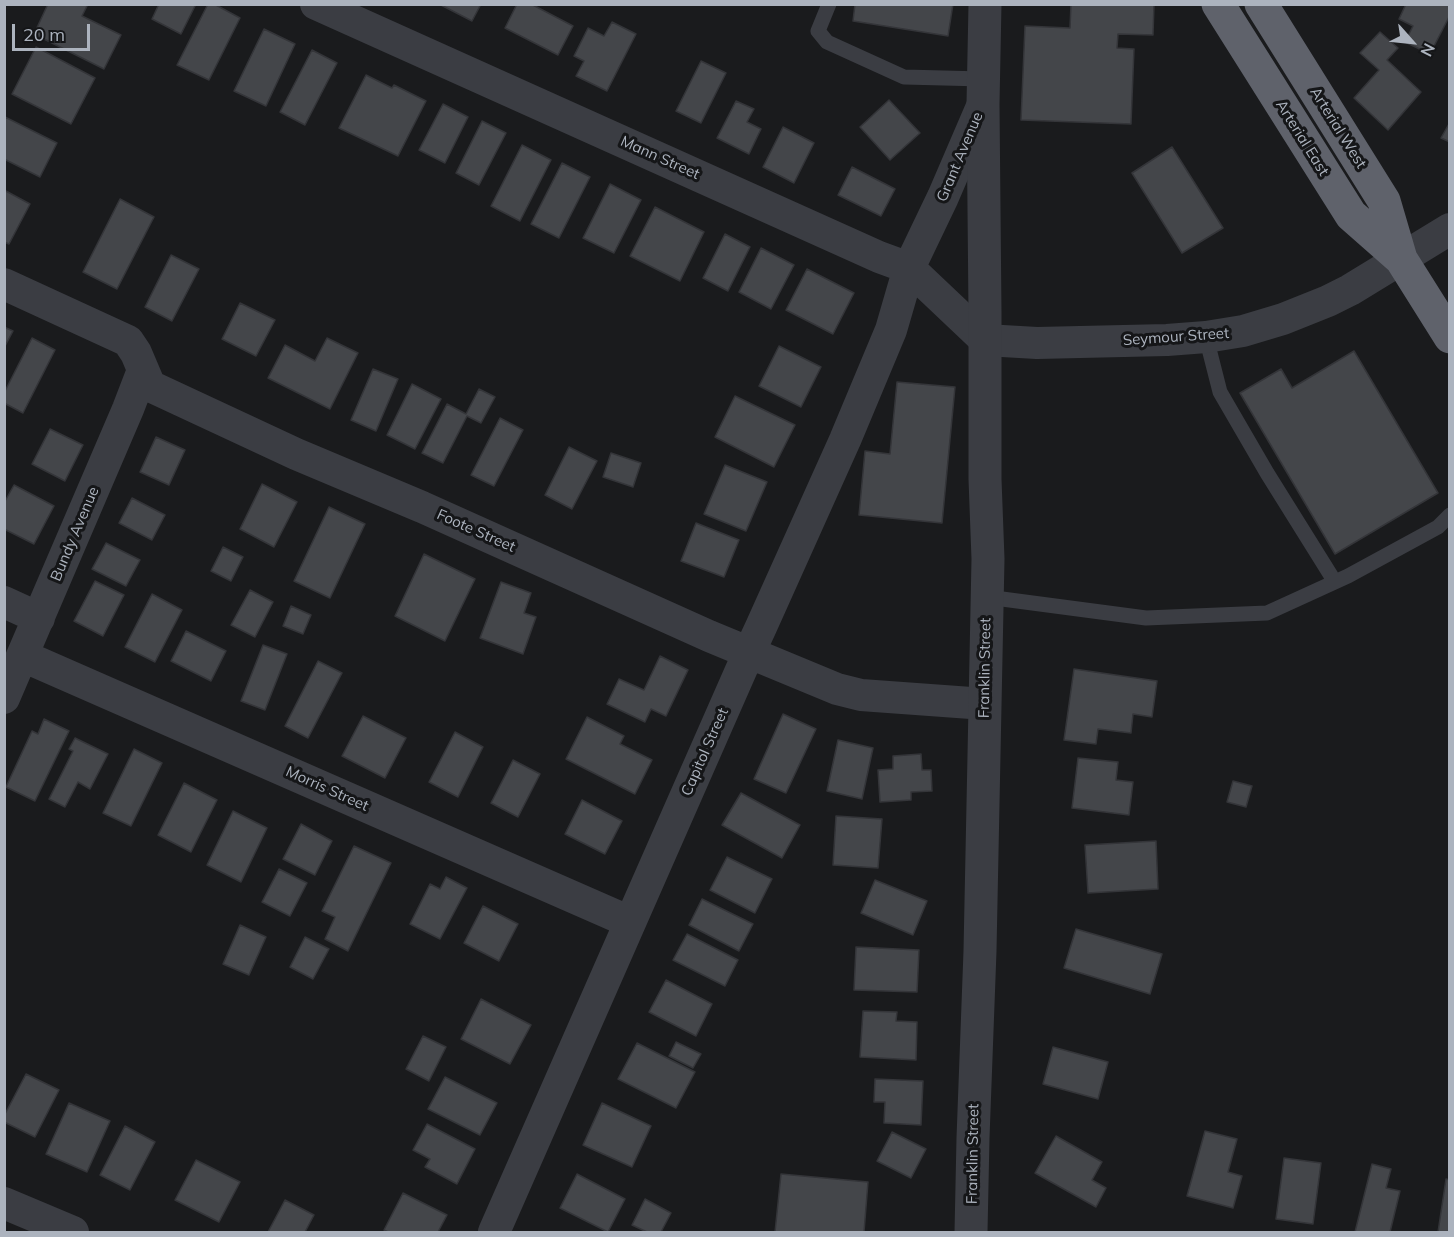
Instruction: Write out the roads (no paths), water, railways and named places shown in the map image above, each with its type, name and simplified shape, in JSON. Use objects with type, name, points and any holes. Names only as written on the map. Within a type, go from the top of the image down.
[{"type":"highway","name":"Arterial East","points":[[1218,4],[1351,215],[1401,259]]},
{"type":"highway","name":"Arterial West","points":[[1261,4],[1384,201],[1401,259]]},
{"type":"highway","points":[[1401,259],[1449,337]]},
{"type":"street","name":"Mann Street","points":[[316,4],[879,257],[909,268],[985,340]]},
{"type":"street","name":"Grant Avenue","points":[[909,268],[943,197],[983,92],[985,4]]},
{"type":"street","name":"Franklin Street","points":[[971,1233],[980,951],[987,597],[983,92]]},
{"type":"street","name":"Seymour Street","points":[[985,340],[1037,342],[1167,340],[1206,338],[1243,331],[1283,319],[1328,301],[1449,229]]},
{"type":"street","name":"Capitol Street","points":[[494,1233],[587,1018],[845,440],[891,330],[909,268]]},
{"type":"street","name":"Foote Street","points":[[4,284],[128,341],[136,353],[150,386],[296,454],[422,507],[709,636],[837,688],[861,695],[985,704]]},
{"type":"street","name":"Bundy Avenue","points":[[4,698],[143,370]]},
{"type":"street","points":[[4,602],[39,618]]},
{"type":"street","name":"Morris Street","points":[[23,656],[630,922]]},
{"type":"street","points":[[4,1203],[73,1233]]},
{"type":"lane","points":[[829,4],[818,30],[826,42],[904,77],[983,92]]},
{"type":"lane","points":[[1206,338],[1220,392],[1335,582]]},
{"type":"lane","points":[[987,597],[1146,618],[1268,613],[1335,582],[1438,527],[1449,515]]}]
